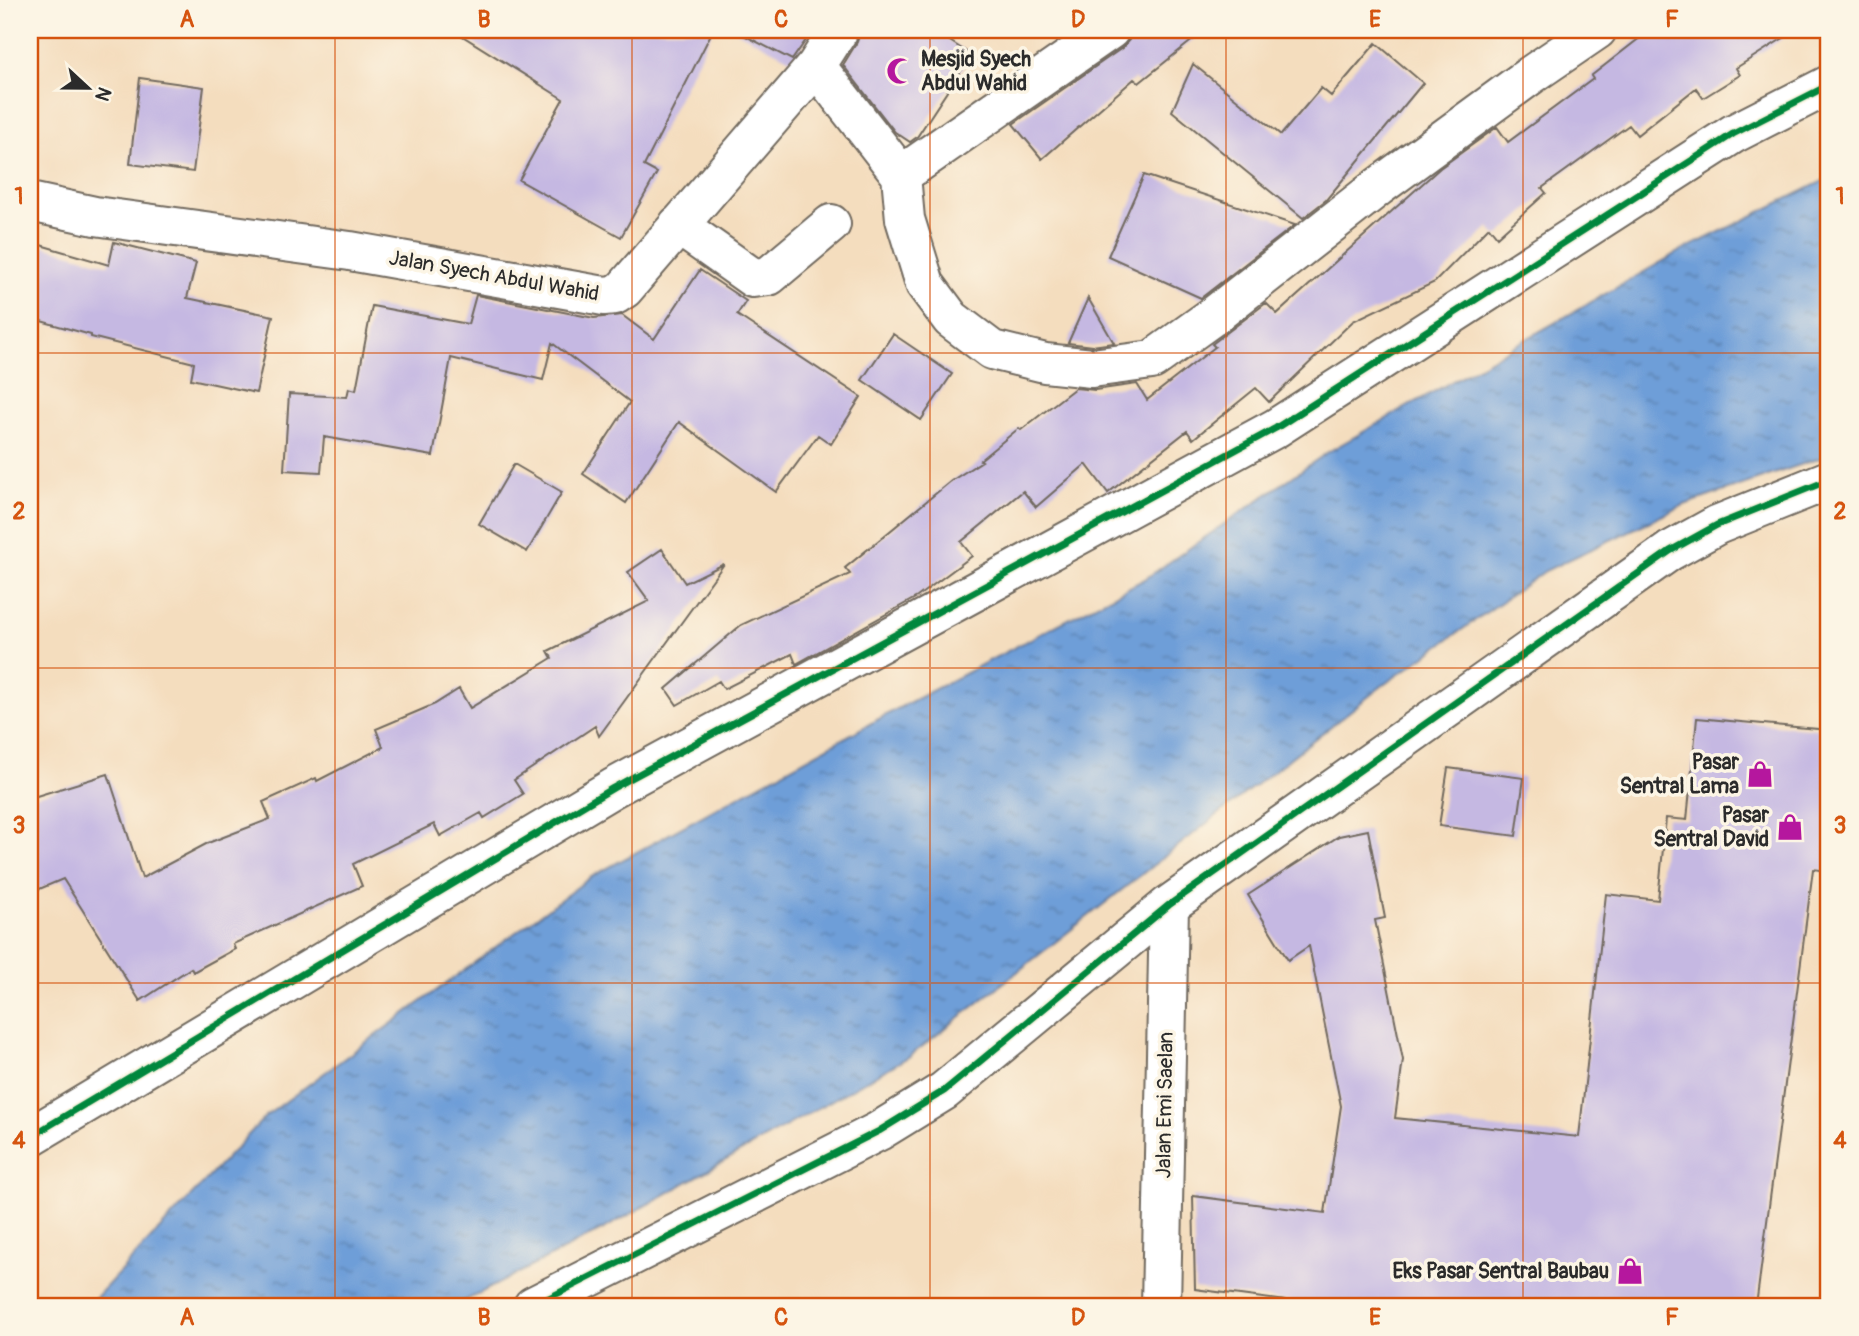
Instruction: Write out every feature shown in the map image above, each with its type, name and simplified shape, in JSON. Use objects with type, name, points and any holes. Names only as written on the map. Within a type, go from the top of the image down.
[{"type":"street","name":"Jalan Syech Abdul Wahid","points":[[30,202],[95,216],[350,251],[604,296],[615,295],[624,289],[816,66],[839,30]]},
{"type":"street","points":[[901,175],[1111,30]]},
{"type":"street","points":[[816,66],[901,175],[905,219],[925,284],[951,319],[992,350],[1045,363],[1092,368],[1152,360],[1216,314],[1378,187],[1597,30]]},
{"type":"street","points":[[30,1137],[613,788],[1276,428],[1733,134],[1829,85]]},
{"type":"street","points":[[678,225],[753,278],[761,279],[769,276],[831,224]]},
{"type":"street","points":[[533,1306],[879,1131],[944,1091],[1169,905],[1670,551],[1717,525],[1829,480]]},
{"type":"street","name":"Jalan Emi Saelan","points":[[1161,1306],[1169,905]]},
{"type":"water","points":[[1829,178],[1829,455],[1684,505],[1545,571],[1382,686],[910,1056],[609,1226],[455,1306],[88,1306],[266,1116],[591,877],[897,709],[1145,579],[1328,452],[1681,251]]},
{"type":"building","points":[[453,30],[713,30],[644,166],[657,173],[621,237],[519,180],[563,99]]},
{"type":"building","points":[[734,30],[813,30],[792,60]]},
{"type":"building","name":"Mesjid Syech Abdul Wahid","points":[[861,30],[933,30],[971,55],[917,137],[910,142],[895,132],[843,65]]},
{"type":"building","points":[[1132,30],[1205,30],[1139,83],[1134,79],[1042,159],[1013,124],[1122,48],[1129,40]]},
{"type":"building","points":[[1650,30],[1796,30],[1736,68],[1740,75],[1703,98],[1696,88],[1637,135],[1629,125],[1542,188],[1546,193],[1497,237],[1489,227],[1435,282],[1353,321],[1269,402],[1256,388],[1193,439],[1187,431],[1108,493],[1086,464],[1036,507],[1023,491],[961,542],[972,556],[917,597],[796,664],[792,654],[724,689],[719,681],[677,705],[666,689],[741,625],[850,574],[845,568],[951,481],[982,461],[980,460],[1019,428],[1021,430],[1075,388],[1095,390],[1137,384],[1147,400],[1215,347],[1212,344],[1266,303],[1277,314],[1440,168],[1497,127],[1508,142],[1593,79],[1591,76]]},
{"type":"building","points":[[1376,43],[1423,83],[1326,200],[1303,218],[1172,111],[1193,64],[1281,135],[1321,88],[1331,96]]},
{"type":"building","points":[[140,78],[204,87],[193,172],[130,164]]},
{"type":"building","points":[[1144,175],[1295,225],[1201,298],[1108,256]]},
{"type":"building","points":[[30,242],[109,265],[114,242],[196,263],[187,298],[273,316],[256,393],[191,379],[194,363],[91,337],[30,318]]},
{"type":"building","points":[[700,270],[746,301],[737,315],[861,397],[831,444],[818,435],[776,492],[679,422],[626,503],[583,474],[630,402],[552,343],[543,380],[451,358],[433,456],[324,437],[321,472],[284,470],[289,394],[347,397],[349,388],[356,390],[372,306],[468,324],[476,295],[594,318],[622,315],[654,339]]},
{"type":"building","points":[[1088,298],[1114,343],[1092,346],[1068,343]]},
{"type":"building","points":[[893,334],[952,374],[921,420],[862,380]]},
{"type":"building","points":[[514,464],[562,492],[527,552],[479,524]]},
{"type":"building","points":[[662,549],[685,583],[724,564],[599,736],[595,726],[514,780],[523,794],[484,818],[481,813],[440,836],[434,824],[353,864],[362,886],[233,944],[235,949],[193,972],[191,968],[140,1001],[63,879],[30,893],[30,798],[108,774],[142,878],[208,843],[270,819],[263,802],[316,778],[317,781],[383,747],[376,729],[435,704],[459,689],[470,708],[552,658],[548,651],[649,601],[628,572]]},
{"type":"building","points":[[1697,718],[1829,730],[1829,871],[1813,869],[1756,1306],[1324,1306],[1195,1289],[1193,1196],[1325,1213],[1341,1106],[1309,946],[1288,960],[1248,895],[1339,836],[1368,830],[1385,918],[1375,920],[1403,1060],[1395,1118],[1579,1137],[1606,894],[1658,900],[1666,818],[1687,820]]},
{"type":"building","points":[[1448,768],[1524,778],[1516,836],[1439,826]]},
{"type":"cycle path","points":[[30,1137],[613,788],[1276,428],[1733,134],[1829,85]]},
{"type":"cycle path","points":[[533,1306],[879,1131],[944,1091],[1169,905],[1670,551],[1717,525],[1829,480]]},
{"type":"place","name":"Mesjid Syech Abdul Wahid","points":[[900,71]]},
{"type":"place","name":"Pasar Sentral Lama","points":[[1760,774]]},
{"type":"place","name":"Pasar Sentral David","points":[[1790,827]]},
{"type":"place","name":"Eks Pasar Sentral Baubau","points":[[1630,1271]]}]
